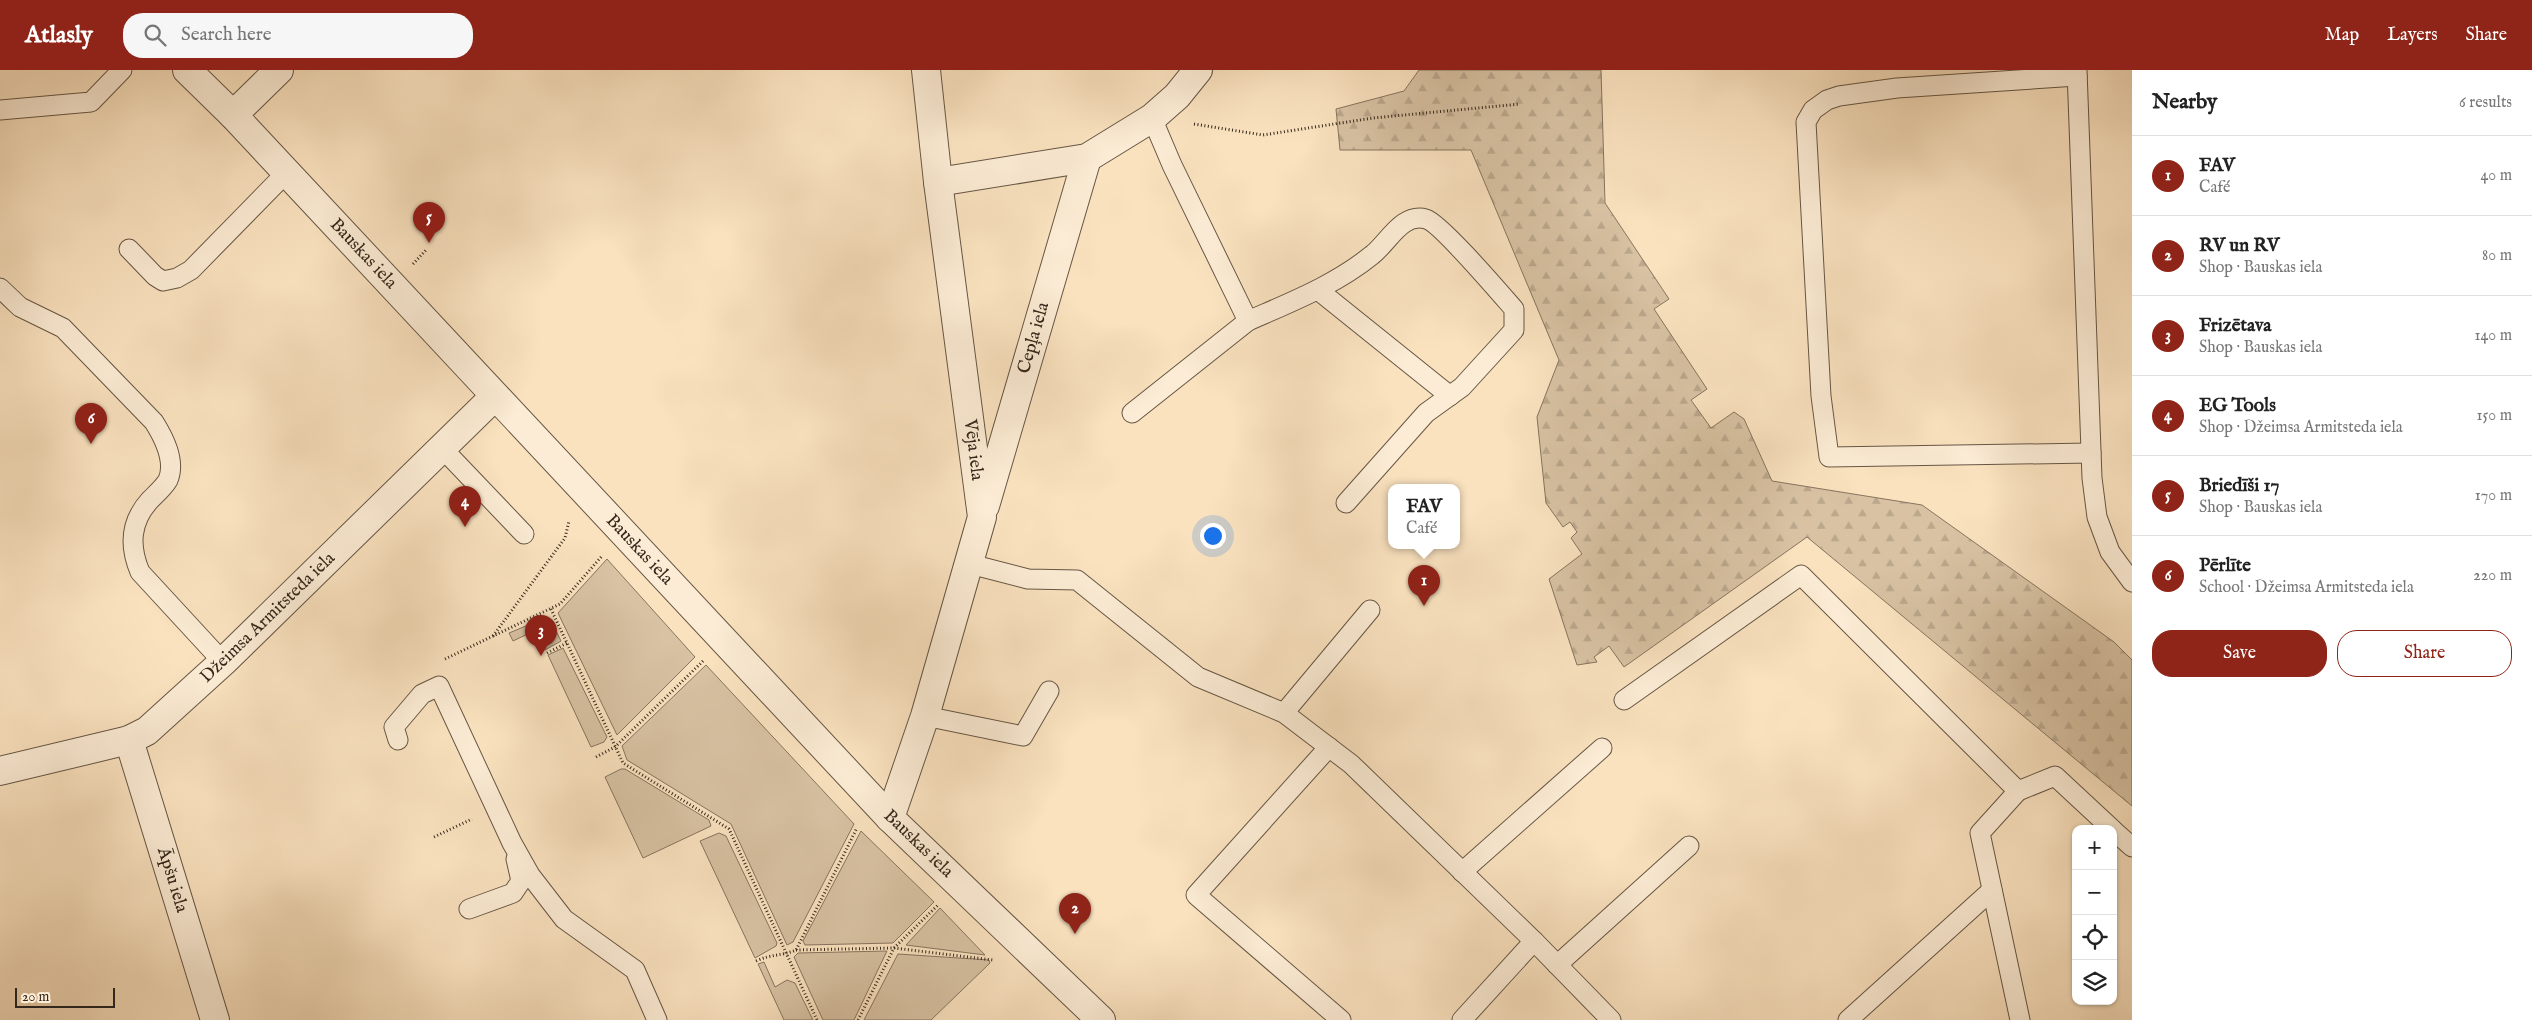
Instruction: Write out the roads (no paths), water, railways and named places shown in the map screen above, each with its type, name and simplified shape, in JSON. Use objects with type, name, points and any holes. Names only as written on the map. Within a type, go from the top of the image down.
[{"type":"street","name":"Bauskas iela","points":[[187,70],[233,114],[890,818],[1100,1020]]},
{"type":"street","points":[[233,114],[279,70]]},
{"type":"street","name":"Vēja iela","points":[[890,818],[925,716],[982,517],[938,182],[926,70]]},
{"type":"street","points":[[938,182],[1087,158],[1152,118],[1177,96],[1198,70]]},
{"type":"street","name":"Cepļa iela","points":[[982,517],[1087,158]]},
{"type":"street","name":"Džeimsa Armitsteda iela","points":[[0,771],[129,740],[147,731],[224,662],[496,396]]},
{"type":"street","name":"Āpšu iela","points":[[129,740],[215,1020]]},
{"type":"lane","points":[[0,110],[91,102],[122,70]]},
{"type":"lane","points":[[2091,453],[1829,457],[1821,396],[1806,122],[1813,110],[1827,100],[1839,96],[1897,88],[2077,73],[2092,478],[2097,517],[2110,552],[2132,582]]},
{"type":"lane","points":[[1152,118],[1172,165],[1248,321]]},
{"type":"lane","points":[[129,250],[155,276],[164,281],[177,278],[191,270],[287,172]]},
{"type":"lane","points":[[1132,412],[1248,321],[1318,290],[1372,255],[1405,222],[1415,217],[1428,220],[1455,245],[1514,308],[1514,330],[1462,388],[1426,414],[1346,503]]},
{"type":"lane","points":[[0,288],[20,307],[63,328],[154,422],[165,438],[170,460],[168,480],[135,520],[134,556],[140,572],[224,662]]},
{"type":"lane","points":[[1318,290],[1450,396]]},
{"type":"lane","points":[[442,448],[524,534]]},
{"type":"lane","points":[[970,564],[1028,579],[1077,580],[1198,677],[1284,713],[1351,764],[1534,941],[1611,1020]]},
{"type":"lane","points":[[1624,700],[1801,575],[2018,791]]},
{"type":"lane","points":[[1284,713],[1370,610]]},
{"type":"lane","points":[[398,740],[394,727],[422,694],[439,686],[512,844],[530,875],[564,919],[635,970],[658,1020]]},
{"type":"lane","points":[[925,716],[1023,736],[1049,691]]},
{"type":"lane","points":[[1329,747],[1196,895],[1341,1020]]},
{"type":"lane","points":[[1462,872],[1602,748]]},
{"type":"lane","points":[[2020,1020],[1980,833],[2018,791],[2055,776],[2109,825]]},
{"type":"lane","points":[[2117,833],[2132,847]]},
{"type":"lane","points":[[469,909],[513,893],[521,881],[512,844]]},
{"type":"lane","points":[[1557,965],[1689,846]]},
{"type":"lane","points":[[1848,1020],[1992,890]]},
{"type":"lane","points":[[1462,1020],[1534,941]]},
{"type":"place","name":"Briedīši 17","points":[[429,243]]},
{"type":"place","name":"Pērlīte","points":[[91,444]]},
{"type":"place","name":"EG Tools","points":[[465,527]]},
{"type":"place","name":"FAV","points":[[1424,606]]},
{"type":"place","name":"Frizētava","points":[[541,656]]},
{"type":"place","name":"RV un RV","points":[[1075,934]]}]
